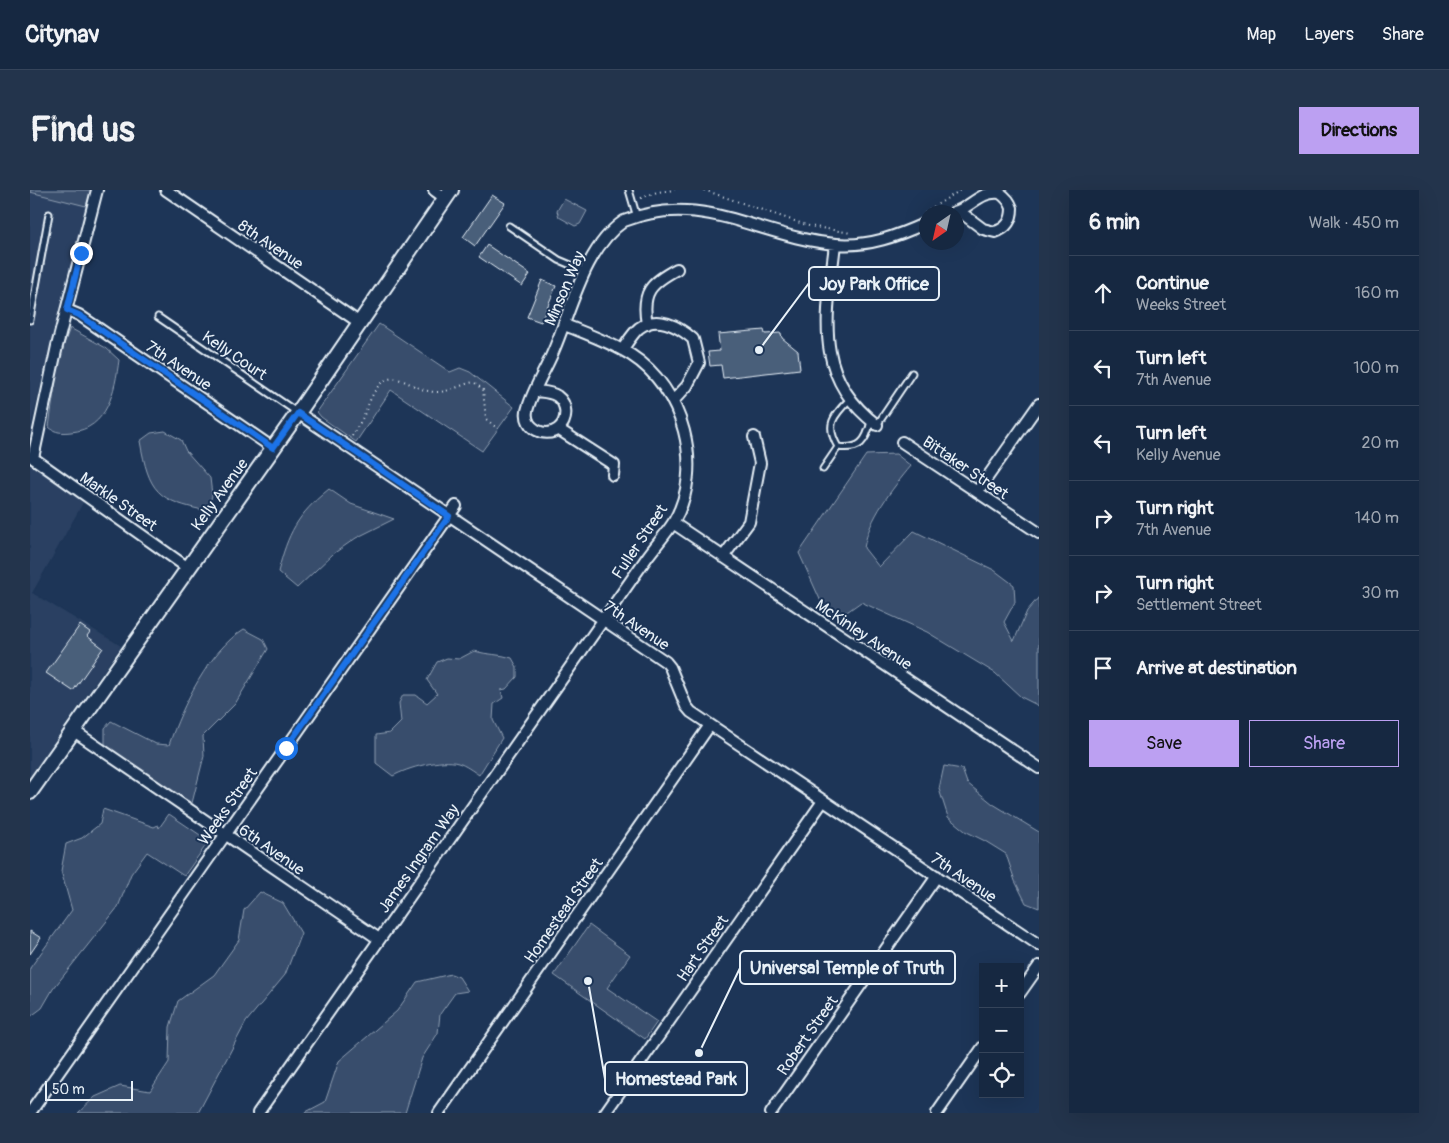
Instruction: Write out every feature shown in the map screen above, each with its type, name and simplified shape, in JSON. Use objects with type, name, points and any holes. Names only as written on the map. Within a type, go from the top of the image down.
[{"type":"main road","name":"Kelly Avenue","points":[[30,792],[298,413],[448,194]]},
{"type":"street","points":[[31,457],[97,190]]},
{"type":"street","name":"8th Avenue","points":[[166,190],[360,322]]},
{"type":"street","points":[[434,190],[448,194]]},
{"type":"street","points":[[990,190],[1003,194],[1012,208],[1011,220],[1008,225],[995,232],[983,229],[956,212],[977,196],[990,190]]},
{"type":"street","name":"Minson Way","points":[[558,429],[550,433],[537,431],[532,428],[527,414],[565,325],[585,272],[608,234],[636,214],[649,208],[677,202],[709,204],[813,240],[835,244],[862,243],[887,239],[919,221]]},
{"type":"street","points":[[835,244],[826,330],[831,362],[850,399],[874,423]]},
{"type":"street","points":[[647,324],[644,310],[645,297],[651,286],[678,269]]},
{"type":"street","name":"7th Avenue","points":[[67,310],[79,315],[273,448]]},
{"type":"street","points":[[622,350],[639,328],[659,321],[677,327],[693,339],[699,363],[695,374],[673,401]]},
{"type":"street","name":"Fuller Street","points":[[565,325],[622,350],[650,369],[673,401],[684,430],[687,467],[683,496],[673,523],[602,620]]},
{"type":"street","points":[[536,390],[559,397],[564,404],[566,414],[564,422],[558,429],[614,465],[613,475]]},
{"type":"street","points":[[977,492],[1039,404]]},
{"type":"street","name":"7th Avenue","points":[[298,413],[666,662],[670,667],[686,706],[710,725],[1039,945]]},
{"type":"street","points":[[724,556],[749,522],[760,463],[754,437]]},
{"type":"street","name":"Bittaker Street","points":[[902,442],[1039,533]]},
{"type":"street","name":"Markle Street","points":[[31,457],[188,568]]},
{"type":"street","name":"Weeks Street","points":[[30,1113],[456,506]]},
{"type":"street","name":"McKinley Avenue","points":[[673,523],[1039,768]]},
{"type":"street","name":"James Ingram Way","points":[[258,1113],[602,620]]},
{"type":"street","name":"Homestead Street","points":[[439,1113],[710,725]]},
{"type":"street","name":"6th Avenue","points":[[74,731],[379,939]]},
{"type":"street","name":"Hart Street","points":[[605,1113],[823,801]]},
{"type":"street","name":"Robert Street","points":[[772,1113],[937,876]]},
{"type":"street","points":[[1024,987],[1039,966]]},
{"type":"street","points":[[937,1113],[979,1053]]},
{"type":"lane","points":[[629,190],[636,214]]},
{"type":"lane","points":[[30,320],[49,214]]},
{"type":"lane","points":[[509,226],[559,260],[585,272]]},
{"type":"lane","name":"Kelly Court","points":[[158,317],[298,413]]},
{"type":"lane","points":[[838,447],[850,448],[860,444],[912,374]]},
{"type":"lane","points":[[838,447],[830,434],[832,421],[839,409],[850,399]]},
{"type":"lane","points":[[823,469],[838,447]]},
{"type":"path","points":[[631,202],[657,192],[675,190]]},
{"type":"path","points":[[704,190],[809,226],[860,233]]},
{"type":"path","points":[[941,205],[961,190]]},
{"type":"path","points":[[351,438],[362,419],[372,393],[380,385],[392,379],[401,380],[417,389],[439,392],[474,382],[483,390],[486,419],[498,429]]},
{"type":"shaded area","points":[[30,190],[94,190],[90,207],[30,192]]},
{"type":"shaded area","points":[[30,192],[86,205],[30,429]]},
{"type":"shaded area","points":[[564,199],[587,211],[580,224],[575,226],[559,217],[557,211]]},
{"type":"shaded area","points":[[379,324],[450,372],[460,368],[470,372],[514,407],[482,451],[391,390],[356,442],[321,417],[317,412]]},
{"type":"shaded area","points":[[70,328],[106,348],[119,360],[112,395],[101,416],[94,424],[84,429],[62,432],[49,427],[59,357]]},
{"type":"shaded area","points":[[165,431],[181,440],[186,451],[210,478],[212,495],[208,511],[177,503],[166,498],[152,483],[143,458],[140,441],[151,433]]},
{"type":"shaded area","points":[[896,454],[911,466],[889,494],[876,515],[864,548],[879,567],[914,531],[994,570],[1014,585],[1015,602],[1004,622],[1014,641],[1027,611],[1039,597],[1039,706],[1021,697],[995,673],[927,632],[861,602],[844,614],[827,615],[799,553],[866,455]]},
{"type":"shaded area","points":[[30,464],[84,501],[32,593],[121,646],[30,776]]},
{"type":"shaded area","points":[[329,489],[351,504],[394,519],[356,538],[333,554],[297,588],[278,572],[282,558],[290,535],[301,516]]},
{"type":"shaded area","points":[[244,629],[263,639],[268,649],[235,704],[203,736],[204,756],[192,803],[162,786],[105,744],[105,728],[111,721],[156,744],[169,745],[189,697],[208,665],[231,639]]},
{"type":"shaded area","points":[[474,651],[512,658],[517,667],[517,677],[506,689],[501,690],[503,698],[494,704],[493,720],[502,738],[479,775],[461,764],[443,762],[416,767],[393,776],[376,763],[376,735],[390,733],[401,722],[399,703],[403,695],[416,695],[427,703],[437,694],[427,680],[437,662],[447,658],[459,659]]},
{"type":"shaded area","points":[[944,766],[962,769],[967,783],[993,804],[1039,832],[1039,908],[1026,903],[1015,881],[1006,854],[965,831],[948,817],[939,789]]},
{"type":"shaded area","points":[[103,809],[154,827],[158,825],[159,828],[169,814],[209,841],[184,876],[147,852],[131,874],[118,907],[53,989],[42,1008],[30,1017],[30,968],[72,910],[61,871],[66,844],[82,838],[100,824]]},
{"type":"shaded area","points":[[260,892],[283,903],[301,933],[285,975],[246,1022],[198,1113],[78,1113],[95,1097],[120,1086],[150,1091],[169,1062],[170,1027],[178,1001],[214,975],[239,940],[244,910]]},
{"type":"shaded area","points":[[589,925],[630,955],[607,988],[657,1022],[645,1039],[554,975]]},
{"type":"shaded area","points":[[451,974],[459,977],[468,991],[455,993],[440,1014],[438,1033],[422,1058],[405,1113],[304,1113],[325,1102],[339,1061],[397,1011],[417,982]]},
{"type":"building","points":[[492,195],[505,203],[475,246],[463,237]]},
{"type":"building","points":[[487,245],[530,274],[522,286],[479,257]]},
{"type":"building","points":[[542,280],[556,286],[541,322],[527,317]]},
{"type":"building","points":[[764,330],[765,334],[781,333],[782,338],[798,351],[800,369],[723,378],[721,365],[710,366],[708,352],[720,351],[718,334]]},
{"type":"building","points":[[80,625],[90,632],[87,636],[103,648],[73,691],[46,673]]},
{"type":"building","points":[[30,931],[41,938],[30,954]]},
{"type":"place","name":"Joy Park Office","points":[[759,350]]},
{"type":"place","name":"Homestead Park","points":[[588,981]]},
{"type":"place","name":"Universal Temple of Truth","points":[[699,1053]]},
{"type":"route","points":[[81,253],[67,310],[79,315],[273,448],[298,413],[449,516],[286,748]]}]
